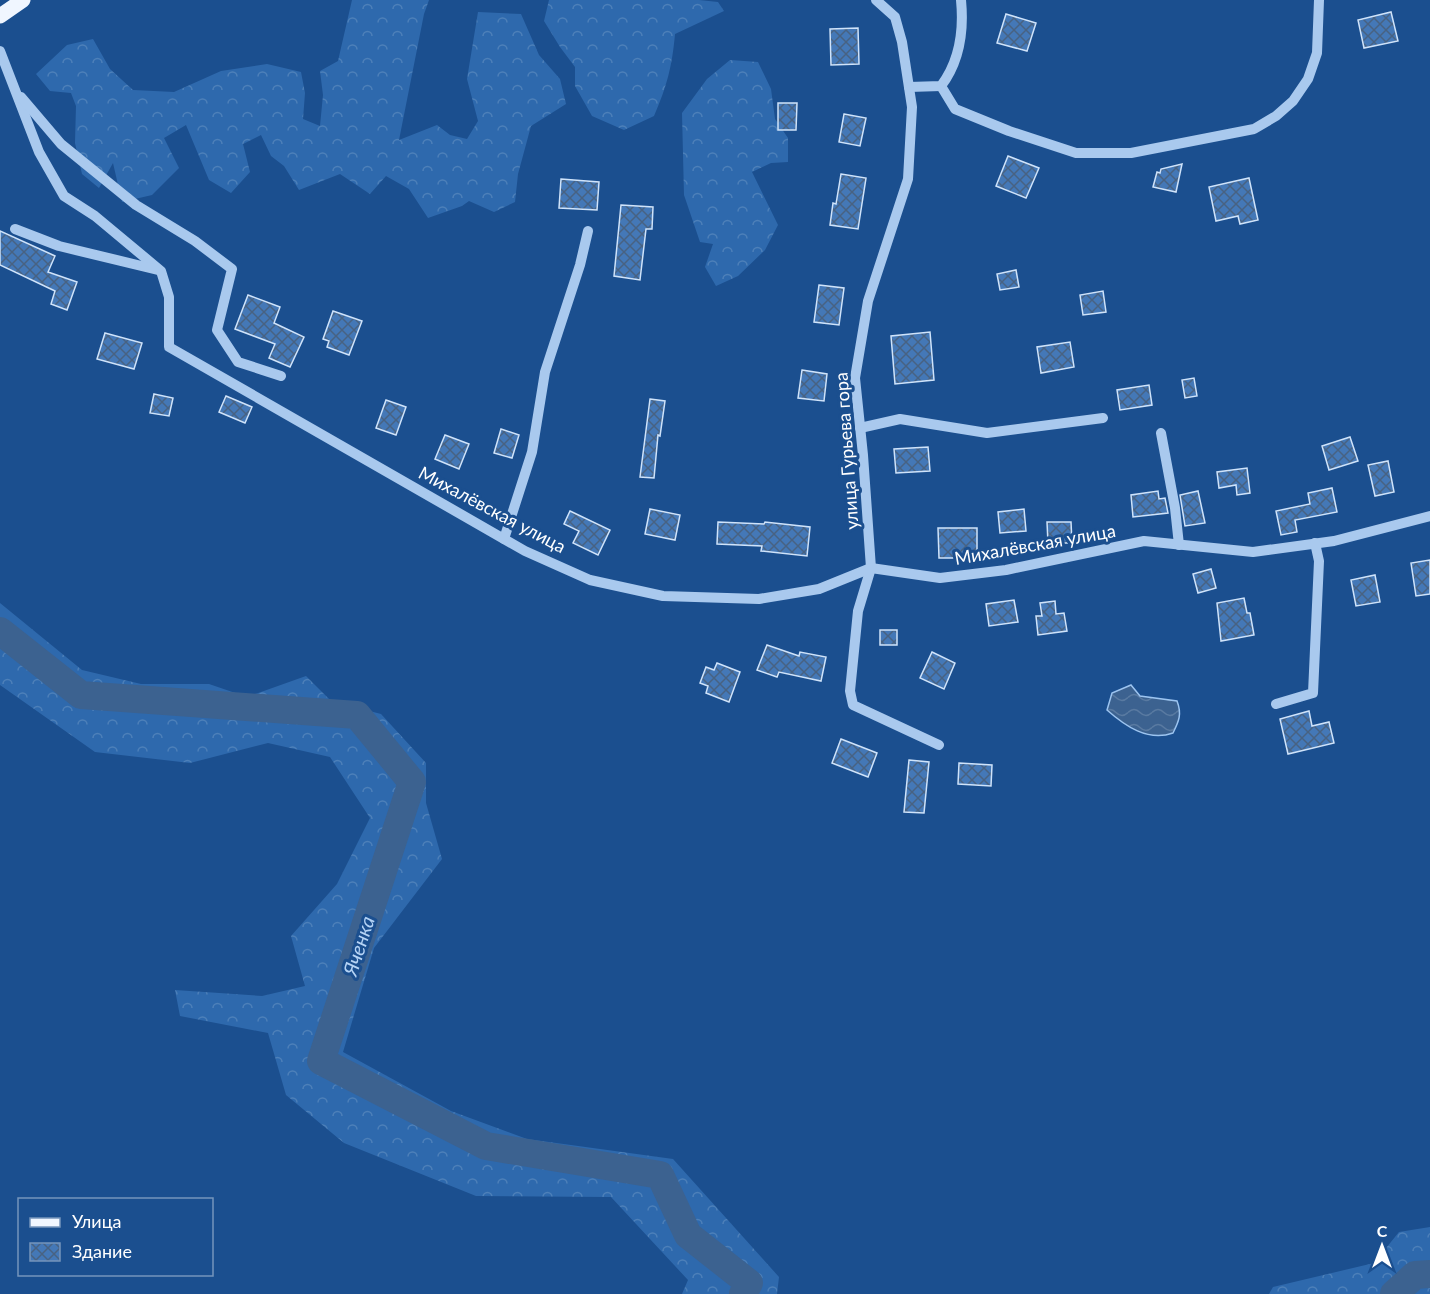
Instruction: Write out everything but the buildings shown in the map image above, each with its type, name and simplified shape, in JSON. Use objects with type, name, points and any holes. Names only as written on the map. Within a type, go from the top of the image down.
[{"type":"main road","points":[[0,16],[23,0]]},
{"type":"street","name":"улица Гурьева гора","points":[[871,568],[855,378],[868,302],[908,179],[912,107],[902,42],[895,17],[876,0]]},
{"type":"street","points":[[941,86],[959,55],[961,0]]},
{"type":"street","points":[[941,86],[955,110],[1076,153],[1131,153],[1254,129],[1276,117],[1293,100],[1308,79],[1317,53],[1319,0]]},
{"type":"street","points":[[0,51],[39,152],[64,196],[95,216],[161,271]]},
{"type":"street","points":[[909,87],[941,86]]},
{"type":"street","points":[[15,90],[61,144],[136,205],[195,241],[232,269],[217,330],[238,362],[281,376]]},
{"type":"street","points":[[15,229],[59,246],[161,271]]},
{"type":"street","points":[[504,539],[532,452],[545,372],[580,265],[588,231]]},
{"type":"street","name":"Михалёвская улица","points":[[161,271],[169,297],[169,347],[525,551],[590,580],[663,596],[759,599],[819,589],[871,568],[940,579],[1006,570],[1144,541],[1253,552],[1334,541],[1430,516]]},
{"type":"street","points":[[860,428],[900,419],[987,433],[1103,418]]},
{"type":"street","points":[[1161,433],[1175,508],[1179,544]]},
{"type":"street","points":[[1276,704],[1313,693],[1319,561],[1315,543]]},
{"type":"street","points":[[871,568],[858,611],[850,691],[853,705],[939,745]]},
{"type":"green space","points":[[352,0],[429,0],[424,14],[399,140],[437,125],[450,135],[467,139],[478,121],[467,79],[478,12],[521,14],[539,55],[560,79],[566,104],[531,126],[518,174],[515,202],[494,212],[469,201],[462,206],[428,218],[409,189],[386,176],[370,194],[340,174],[299,190],[284,166],[271,156],[261,135],[243,144],[250,172],[231,193],[209,180],[186,125],[164,138],[179,168],[152,195],[122,202],[113,163],[99,188],[82,174],[75,143],[76,106],[71,93],[50,91],[36,74],[67,45],[93,39],[110,69],[133,90],[174,92],[221,71],[267,64],[301,72],[305,93],[303,119],[320,126],[323,95],[320,71],[338,61]]},
{"type":"green space","points":[[549,0],[699,0],[718,2],[724,11],[675,34],[668,76],[654,116],[624,130],[592,116],[575,86],[575,67],[544,21]]},
{"type":"green space","points":[[730,60],[758,62],[771,89],[775,119],[788,138],[788,162],[771,163],[752,172],[778,225],[765,250],[738,276],[716,286],[705,267],[713,244],[700,242],[684,195],[682,113],[707,79]]},
{"type":"green space","points":[[0,603],[82,670],[141,684],[209,684],[247,697],[306,676],[331,701],[381,714],[426,763],[426,803],[442,859],[374,948],[343,1052],[451,1111],[527,1139],[673,1159],[779,1277],[777,1294],[682,1294],[688,1280],[611,1197],[476,1196],[344,1143],[286,1095],[268,1033],[180,1016],[175,990],[262,996],[305,986],[291,936],[337,884],[370,818],[330,757],[268,743],[190,763],[95,752],[0,685]]},
{"type":"green space","points":[[1430,1227],[1430,1294],[1269,1294],[1273,1287],[1374,1263],[1399,1232]]},
{"type":"water","points":[[1131,685],[1140,696],[1177,701],[1179,717],[1173,733],[1155,735],[1137,731],[1121,722],[1107,710],[1112,693]]},
{"type":"waterway","name":"Яченка","points":[[0,631],[81,695],[357,715],[412,782],[321,1061],[486,1146],[660,1175],[688,1235],[749,1283],[743,1294]]},
{"type":"waterway","name":"Яченка","points":[[1394,1294],[1415,1275],[1430,1274]]}]
